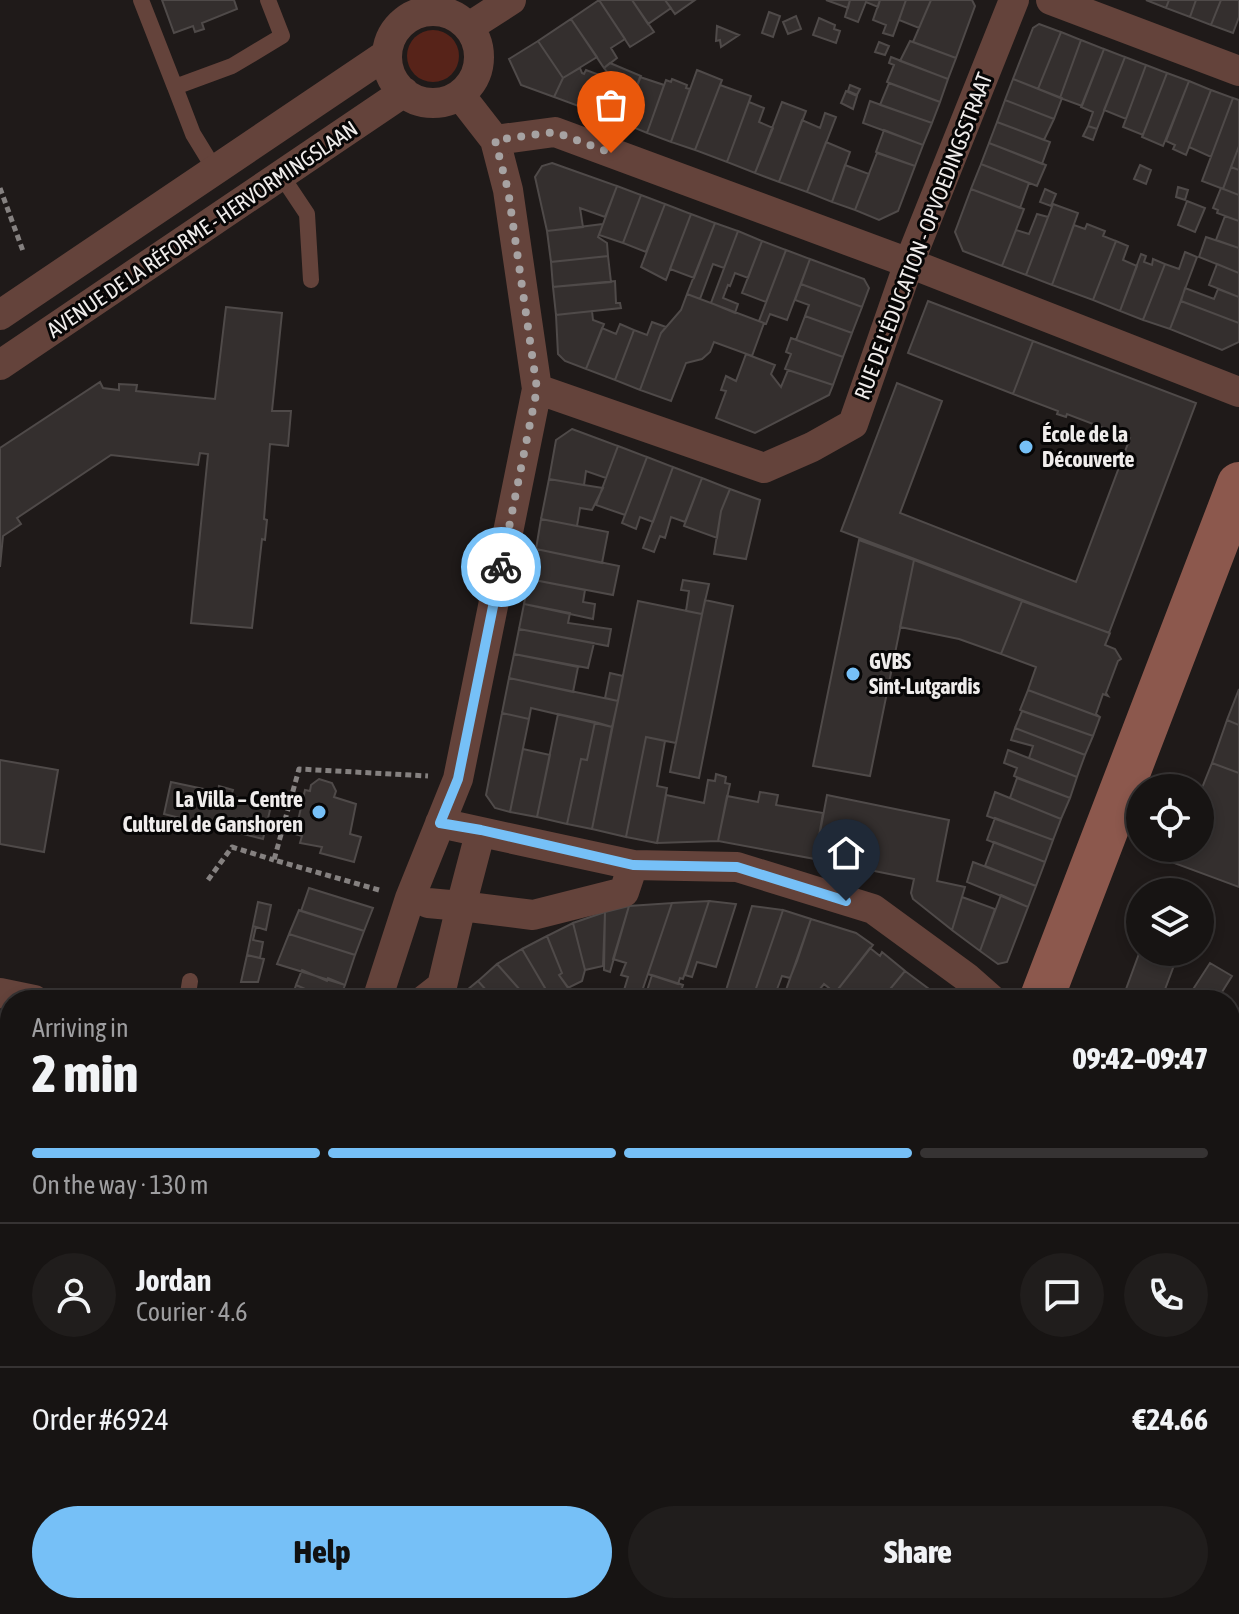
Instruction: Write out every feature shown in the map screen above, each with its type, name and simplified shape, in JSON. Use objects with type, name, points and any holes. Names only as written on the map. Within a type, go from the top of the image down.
[{"type":"street","points":[[387,54],[389,68],[404,92],[417,100],[432,103],[447,101],[460,95],[471,84],[478,70],[480,55],[477,40],[469,27],[511,0]]},
{"type":"street","name":"RUE DE L'ÉDUCATION - OPVOEDINGSSTRAAT","points":[[537,389],[764,468],[812,447],[853,424],[909,263],[1014,0]]},
{"type":"street","points":[[1051,0],[1239,71]]},
{"type":"street","name":"AVENUE DE LA RÉFORME - HERVORMINGSLAAN","points":[[0,315],[387,54],[399,26],[424,6],[457,17],[469,27]]},
{"type":"street","name":"AVENUE DE LA RÉFORME - HERVORMINGSLAAN","points":[[0,365],[404,92]]},
{"type":"street","points":[[380,990],[410,898],[458,779],[537,389],[508,190],[495,140],[460,95]]},
{"type":"street","points":[[495,140],[555,132],[909,263],[1239,392]]},
{"type":"street","points":[[1045,990],[1239,484]]},
{"type":"street","points":[[440,823],[633,865],[737,867],[873,909],[981,990]]},
{"type":"street","points":[[437,990],[442,986],[477,845]]},
{"type":"street","points":[[428,903],[533,915],[624,892],[633,865]]},
{"type":"lane","points":[[141,0],[193,134],[215,170]]},
{"type":"lane","points":[[175,87],[232,66],[282,36],[268,0]]},
{"type":"lane","points":[[281,175],[307,214],[311,280]]},
{"type":"lane","points":[[189,990],[190,981]]},
{"type":"path","points":[[0,188],[23,251]]},
{"type":"path","points":[[274,860],[299,769],[441,777]]},
{"type":"path","points":[[208,880],[232,847],[393,893]]},
{"type":"shaded area","points":[[433,30],[451,38],[459,56],[451,74],[433,82],[415,74],[407,56],[415,38]]},
{"type":"building","points":[[162,0],[234,0],[237,9],[202,23],[204,29],[195,32],[193,26],[174,33]]},
{"type":"building","points":[[599,0],[632,0],[654,32],[630,47]]},
{"type":"building","points":[[599,0],[625,39],[611,48],[617,58],[604,68],[571,19]]},
{"type":"building","points":[[632,0],[665,0],[671,8],[648,24]]},
{"type":"building","points":[[665,0],[695,0],[675,14]]},
{"type":"building","points":[[826,0],[850,0],[848,8]]},
{"type":"building","points":[[850,0],[880,0],[878,7],[866,2],[858,22],[845,17]]},
{"type":"building","points":[[880,0],[906,0],[893,36],[883,33],[886,25],[873,20]]},
{"type":"building","points":[[906,0],[931,0],[919,28],[899,20]]},
{"type":"building","points":[[931,0],[972,0],[975,6],[956,58],[913,42]]},
{"type":"building","points":[[1146,0],[1169,0],[1166,8]]},
{"type":"building","points":[[1169,0],[1196,0],[1190,17],[1166,8]]},
{"type":"building","points":[[1196,0],[1221,0],[1211,25],[1190,17]]},
{"type":"building","points":[[1221,0],[1239,0],[1239,17],[1233,33],[1211,25]]},
{"type":"building","points":[[769,12],[780,16],[773,37],[762,33]]},
{"type":"building","points":[[796,16],[801,29],[788,34],[783,22]]},
{"type":"building","points":[[819,18],[835,25],[834,29],[840,31],[836,43],[813,35]]},
{"type":"building","points":[[571,19],[597,57],[563,78],[538,41]]},
{"type":"building","points":[[1039,24],[1061,32],[1038,89],[1013,79],[1033,28]]},
{"type":"building","points":[[717,26],[739,35],[721,47],[720,40],[716,41]]},
{"type":"building","points":[[1061,32],[1081,40],[1060,98],[1038,89]]},
{"type":"building","points":[[1081,40],[1104,49],[1082,106],[1060,98]]},
{"type":"building","points":[[538,41],[563,78],[554,97],[521,85],[509,59]]},
{"type":"building","points":[[910,41],[956,58],[948,79],[900,61]]},
{"type":"building","points":[[879,42],[889,46],[885,55],[875,52]]},
{"type":"building","points":[[1104,49],[1125,57],[1097,129],[1088,126],[1093,112],[1081,107]]},
{"type":"building","points":[[891,57],[948,79],[940,102],[887,82],[894,65],[889,63]]},
{"type":"building","points":[[1125,57],[1146,65],[1126,119],[1104,110]]},
{"type":"building","points":[[610,63],[641,76],[623,123],[592,111],[607,72],[604,68]]},
{"type":"building","points":[[1146,65],[1167,73],[1143,135],[1123,127]]},
{"type":"building","points":[[580,68],[584,74],[586,70],[605,77],[592,111],[554,97],[563,78]]},
{"type":"building","points":[[697,70],[722,80],[695,150],[671,142]]},
{"type":"building","points":[[1167,73],[1189,81],[1163,146],[1142,137]]},
{"type":"building","points":[[640,77],[664,85],[647,133],[623,123]]},
{"type":"building","points":[[672,79],[690,89],[671,142],[647,133],[666,80],[671,82]]},
{"type":"building","points":[[1013,79],[1062,98],[1054,119],[1005,100]]},
{"type":"building","points":[[1189,81],[1211,90],[1186,155],[1173,149],[1175,145],[1166,141]]},
{"type":"building","points":[[889,83],[940,102],[932,123],[880,105]]},
{"type":"building","points":[[720,85],[751,96],[727,162],[695,150]]},
{"type":"building","points":[[850,85],[860,89],[857,95],[848,91]]},
{"type":"building","points":[[1211,90],[1233,98],[1211,157],[1189,147]]},
{"type":"building","points":[[846,91],[857,96],[853,109],[841,103]]},
{"type":"building","points":[[1233,98],[1239,100],[1239,146],[1223,189],[1202,181]]},
{"type":"building","points":[[1005,100],[1054,119],[1044,140],[997,122]]},
{"type":"building","points":[[870,101],[932,123],[923,145],[863,123]]},
{"type":"building","points":[[749,102],[764,108],[759,122],[773,128],[755,173],[727,162]]},
{"type":"building","points":[[782,102],[806,111],[779,182],[755,173]]},
{"type":"building","points":[[825,113],[836,117],[807,192],[779,182],[802,120],[820,128]]},
{"type":"building","points":[[997,122],[1050,142],[1042,164],[989,143]]},
{"type":"building","points":[[1088,126],[1097,129],[1093,140],[1083,136]]},
{"type":"building","points":[[884,130],[923,145],[915,166],[876,152]]},
{"type":"building","points":[[826,142],[850,152],[832,202],[807,192]]},
{"type":"building","points":[[989,143],[1046,165],[1037,186],[981,164]]},
{"type":"building","points":[[1239,146],[1239,170],[1231,167]]},
{"type":"building","points":[[877,153],[915,166],[898,211],[879,220],[855,210]]},
{"type":"building","points":[[552,163],[617,186],[605,217],[580,208],[583,227],[547,231],[535,177],[542,166]]},
{"type":"building","points":[[981,164],[1029,183],[1020,208],[971,189]]},
{"type":"building","points":[[845,165],[869,174],[855,210],[832,202]]},
{"type":"building","points":[[1140,165],[1151,170],[1146,184],[1134,179]]},
{"type":"building","points":[[1231,167],[1239,170],[1239,195],[1223,189]]},
{"type":"building","points":[[617,186],[641,195],[623,243],[599,235]]},
{"type":"building","points":[[1178,187],[1188,190],[1185,200],[1176,197]]},
{"type":"building","points":[[1221,188],[1239,195],[1239,221],[1217,213],[1218,210],[1213,208]]},
{"type":"building","points":[[971,189],[1024,209],[1002,266],[963,251],[955,232]]},
{"type":"building","points":[[1045,189],[1056,194],[1051,206],[1040,202]]},
{"type":"building","points":[[641,195],[665,204],[646,252],[623,243]]},
{"type":"building","points":[[1187,201],[1205,208],[1195,232],[1178,225]]},
{"type":"building","points":[[665,204],[691,214],[666,280],[641,267]]},
{"type":"building","points":[[1053,204],[1078,213],[1052,285],[1026,275]]},
{"type":"building","points":[[691,214],[715,223],[694,278],[670,269]]},
{"type":"building","points":[[1037,214],[1048,217],[1026,275],[1002,266],[1016,230],[1029,234]]},
{"type":"building","points":[[1225,216],[1239,221],[1239,248],[1216,240]]},
{"type":"building","points":[[715,223],[738,231],[724,268],[713,264],[700,299],[687,294]]},
{"type":"building","points":[[603,224],[598,237],[607,243],[608,256],[551,262],[547,231]]},
{"type":"building","points":[[1087,224],[1105,231],[1103,236],[1116,241],[1093,300],[1052,285],[1074,225],[1085,229]]},
{"type":"building","points":[[738,231],[762,241],[748,278],[735,273],[723,298],[738,304],[735,313],[711,303]]},
{"type":"building","points":[[1206,237],[1239,248],[1239,273],[1199,257]]},
{"type":"building","points":[[762,241],[786,250],[766,302],[742,293]]},
{"type":"building","points":[[1116,241],[1128,246],[1123,260],[1137,266],[1120,311],[1093,300]]},
{"type":"building","points":[[786,250],[810,259],[787,320],[770,314],[766,324],[759,321]]},
{"type":"building","points":[[1185,252],[1197,257],[1170,329],[1143,320],[1165,264],[1179,269]]},
{"type":"building","points":[[1141,254],[1146,256],[1144,262],[1152,265],[1153,259],[1165,264],[1143,320],[1120,311]]},
{"type":"building","points":[[608,256],[611,282],[553,287],[551,262]]},
{"type":"building","points":[[810,259],[864,279],[869,288],[862,307],[801,284]]},
{"type":"building","points":[[1217,264],[1239,273],[1239,297],[1209,285]]},
{"type":"building","points":[[615,281],[616,303],[620,303],[621,308],[556,315],[553,287]]},
{"type":"building","points":[[801,284],[862,307],[852,333],[805,316],[809,305],[795,300]]},
{"type":"building","points":[[1185,288],[1214,299],[1218,289],[1239,297],[1239,323],[1181,301]]},
{"type":"building","points":[[687,294],[764,323],[752,356],[714,342],[710,352],[702,359],[686,363],[671,401],[640,390],[661,333],[681,310]]},
{"type":"building","points":[[928,301],[1033,341],[1013,394],[908,353]]},
{"type":"building","points":[[1181,301],[1239,323],[1239,342],[1222,350],[1170,329]]},
{"type":"building","points":[[226,307],[282,313],[272,411],[291,411],[288,446],[270,444],[264,519],[267,520],[252,628],[191,623],[208,454],[200,453],[198,465],[111,455],[17,518],[21,524],[3,536],[0,567],[0,448],[100,382],[103,388],[119,390],[119,384],[137,385],[136,391],[215,399]]},
{"type":"building","points":[[592,311],[593,320],[604,324],[586,369],[565,361],[558,354],[556,315]]},
{"type":"building","points":[[805,316],[852,333],[843,357],[796,340]]},
{"type":"building","points":[[652,322],[666,327],[640,390],[615,380],[634,330],[647,335]]},
{"type":"building","points":[[620,324],[634,330],[615,380],[586,369],[602,328],[616,334]]},
{"type":"building","points":[[791,338],[843,357],[833,385],[785,369],[791,354],[786,352]]},
{"type":"building","points":[[1033,341],[1196,403],[1109,633],[841,531],[897,383],[942,401],[900,513],[1076,582],[1130,438],[1067,414],[1066,417],[1057,414],[1058,411],[1013,394]]},
{"type":"building","points":[[746,354],[775,365],[771,374],[781,387],[788,370],[833,385],[829,395],[755,433],[716,418],[726,391],[721,390],[726,376],[736,381]]},
{"type":"building","points":[[572,429],[618,446],[606,478],[586,471],[584,485],[549,479],[556,440]]},
{"type":"building","points":[[618,446],[647,457],[625,515],[596,505]]},
{"type":"building","points":[[647,457],[673,467],[653,522],[640,517],[636,529],[622,523]]},
{"type":"building","points":[[673,467],[702,478],[685,522],[671,517],[665,538],[660,536],[654,552],[643,548]]},
{"type":"building","points":[[702,478],[730,489],[721,511],[717,538],[684,526]]},
{"type":"building","points":[[549,479],[603,488],[592,510],[580,508],[577,526],[541,519]]},
{"type":"building","points":[[730,489],[760,500],[746,559],[714,554],[721,511]]},
{"type":"building","points":[[541,519],[608,532],[602,563],[536,549]]},
{"type":"building","points":[[859,540],[914,560],[870,776],[813,766]]},
{"type":"building","points":[[536,549],[619,566],[613,595],[529,579]]},
{"type":"building","points":[[914,560],[1022,601],[1001,654],[959,639],[900,627]]},
{"type":"building","points":[[529,579],[585,590],[583,602],[595,604],[593,619],[524,604]]},
{"type":"building","points":[[683,580],[709,584],[702,614],[686,611],[689,591],[681,590]]},
{"type":"building","points":[[705,600],[733,606],[699,778],[670,772]]},
{"type":"building","points":[[638,601],[702,614],[676,743],[646,737],[626,837],[592,829]]},
{"type":"building","points":[[1022,601],[1110,633],[1105,645],[1115,649],[1121,659],[1106,693],[1108,696],[1103,694],[1096,714],[1100,717],[1028,690],[1036,667],[1001,654]]},
{"type":"building","points":[[524,604],[570,613],[568,623],[611,629],[608,646],[519,629]]},
{"type":"building","points":[[519,629],[594,643],[588,668],[514,654]]},
{"type":"building","points":[[514,654],[578,667],[573,692],[509,678]]},
{"type":"building","points":[[610,673],[623,676],[618,701],[605,698]]},
{"type":"building","points":[[509,678],[618,701],[612,727],[531,708],[529,719],[502,713]]},
{"type":"building","points":[[1239,689],[1239,725],[1227,720]]},
{"type":"building","points":[[1028,690],[1100,717],[1093,736],[1020,710]]},
{"type":"building","points":[[1022,711],[1093,736],[1085,755],[1015,728]]},
{"type":"building","points":[[502,713],[529,719],[510,812],[495,808],[486,795]]},
{"type":"building","points":[[558,714],[595,722],[587,760],[581,759],[567,824],[537,817]]},
{"type":"building","points":[[1227,720],[1239,725],[1239,773],[1212,763]]},
{"type":"building","points":[[595,722],[612,727],[592,829],[567,824],[581,759],[587,760]]},
{"type":"building","points":[[1015,728],[1085,755],[1077,777],[1029,758],[1033,746],[1011,740]]},
{"type":"building","points":[[646,737],[665,741],[657,786],[667,788],[657,843],[626,837]]},
{"type":"building","points":[[523,749],[550,755],[537,817],[510,812]]},
{"type":"building","points":[[1008,750],[1077,777],[1070,798],[1014,776],[1017,768],[1004,763]]},
{"type":"building","points":[[0,760],[58,770],[44,852],[0,844]]},
{"type":"building","points":[[1212,763],[1239,773],[1239,887],[1174,863],[1214,862],[1214,774],[1208,774]]},
{"type":"building","points":[[716,774],[726,777],[725,783],[730,784],[718,841],[657,843],[666,795],[704,803],[708,780],[715,781]]},
{"type":"building","points":[[1017,778],[1070,798],[1061,819],[1010,798]]},
{"type":"building","points":[[319,779],[332,783],[336,791],[334,797],[356,804],[350,834],[361,837],[354,862],[320,853],[322,847],[300,843],[302,836],[295,834],[305,790],[310,791],[311,785]]},
{"type":"building","points":[[171,782],[218,792],[219,786],[233,790],[231,796],[271,806],[263,839],[164,814]]},
{"type":"building","points":[[760,792],[778,795],[776,805],[823,813],[815,859],[718,841],[727,796],[758,802]]},
{"type":"building","points":[[995,792],[1061,819],[1053,840],[987,816]]},
{"type":"building","points":[[827,795],[949,820],[937,881],[965,887],[952,930],[913,899],[914,879],[815,859]]},
{"type":"building","points":[[288,818],[298,821],[296,831],[285,828]]},
{"type":"building","points":[[995,818],[1053,840],[1045,862],[987,840]]},
{"type":"building","points":[[994,842],[1045,862],[1036,886],[985,866]]},
{"type":"building","points":[[973,862],[1036,886],[1028,907],[967,882]]},
{"type":"building","points":[[309,888],[373,908],[364,931],[301,911]]},
{"type":"building","points":[[1001,895],[1028,907],[1007,962],[998,964],[980,951]]},
{"type":"building","points":[[962,897],[995,909],[980,951],[952,930]]},
{"type":"building","points":[[709,901],[683,979],[680,978],[678,984],[648,974],[672,903]]},
{"type":"building","points":[[709,901],[736,904],[716,967],[697,962],[692,977],[685,975]]},
{"type":"building","points":[[258,902],[271,905],[266,930],[253,926]]},
{"type":"building","points":[[672,903],[642,990],[624,990],[628,977],[621,975],[626,963],[613,959],[629,906]]},
{"type":"building","points":[[629,906],[610,972],[604,970],[605,912]]},
{"type":"building","points":[[752,906],[783,910],[755,990],[726,990]]},
{"type":"building","points":[[299,910],[364,931],[355,955],[289,934]]},
{"type":"building","points":[[783,910],[811,919],[790,978],[782,976],[777,990],[755,990]]},
{"type":"building","points":[[605,912],[603,966],[585,970],[573,923]]},
{"type":"building","points":[[811,919],[856,933],[873,945],[837,990],[831,990],[824,984],[819,990],[786,990]]},
{"type":"building","points":[[573,923],[585,970],[582,981],[568,988],[559,975],[562,973],[547,936]]},
{"type":"building","points":[[253,926],[256,927],[253,940],[263,942],[260,958],[247,955]]},
{"type":"building","points":[[289,934],[355,955],[345,985],[277,964]]},
{"type":"building","points":[[547,936],[562,973],[559,975],[570,990],[546,990],[522,949]]},
{"type":"building","points":[[870,948],[880,956],[882,952],[905,971],[889,990],[837,990]]},
{"type":"building","points":[[522,949],[546,990],[520,990],[497,964]]},
{"type":"building","points":[[247,955],[264,959],[258,982],[241,982]]},
{"type":"building","points":[[497,964],[520,990],[486,990],[478,981]]},
{"type":"building","points":[[1214,965],[1232,976],[1223,990],[1193,990],[1208,966]]},
{"type":"building","points":[[1134,966],[1174,966],[1165,990],[1126,990]]},
{"type":"building","points":[[302,970],[345,985],[343,990],[308,990],[296,985]]},
{"type":"building","points":[[905,971],[930,990],[889,990]]},
{"type":"building","points":[[652,975],[683,985],[681,990],[647,990]]},
{"type":"building","points":[[478,981],[486,990],[467,990]]},
{"type":"way so far","points":[[501,567],[537,389],[508,190],[495,140],[555,132],[611,153]]},
{"type":"place","name":"École de la Découverte","points":[[1026,447]]},
{"type":"place","name":"GVBS Sint-Lutgardis","points":[[853,674]]},
{"type":"place","name":"La Villa – Centre Culturel de Ganshoren","points":[[319,812]]},
{"type":"route","points":[[501,567],[458,779],[440,823],[633,865],[737,867],[846,901]]}]
